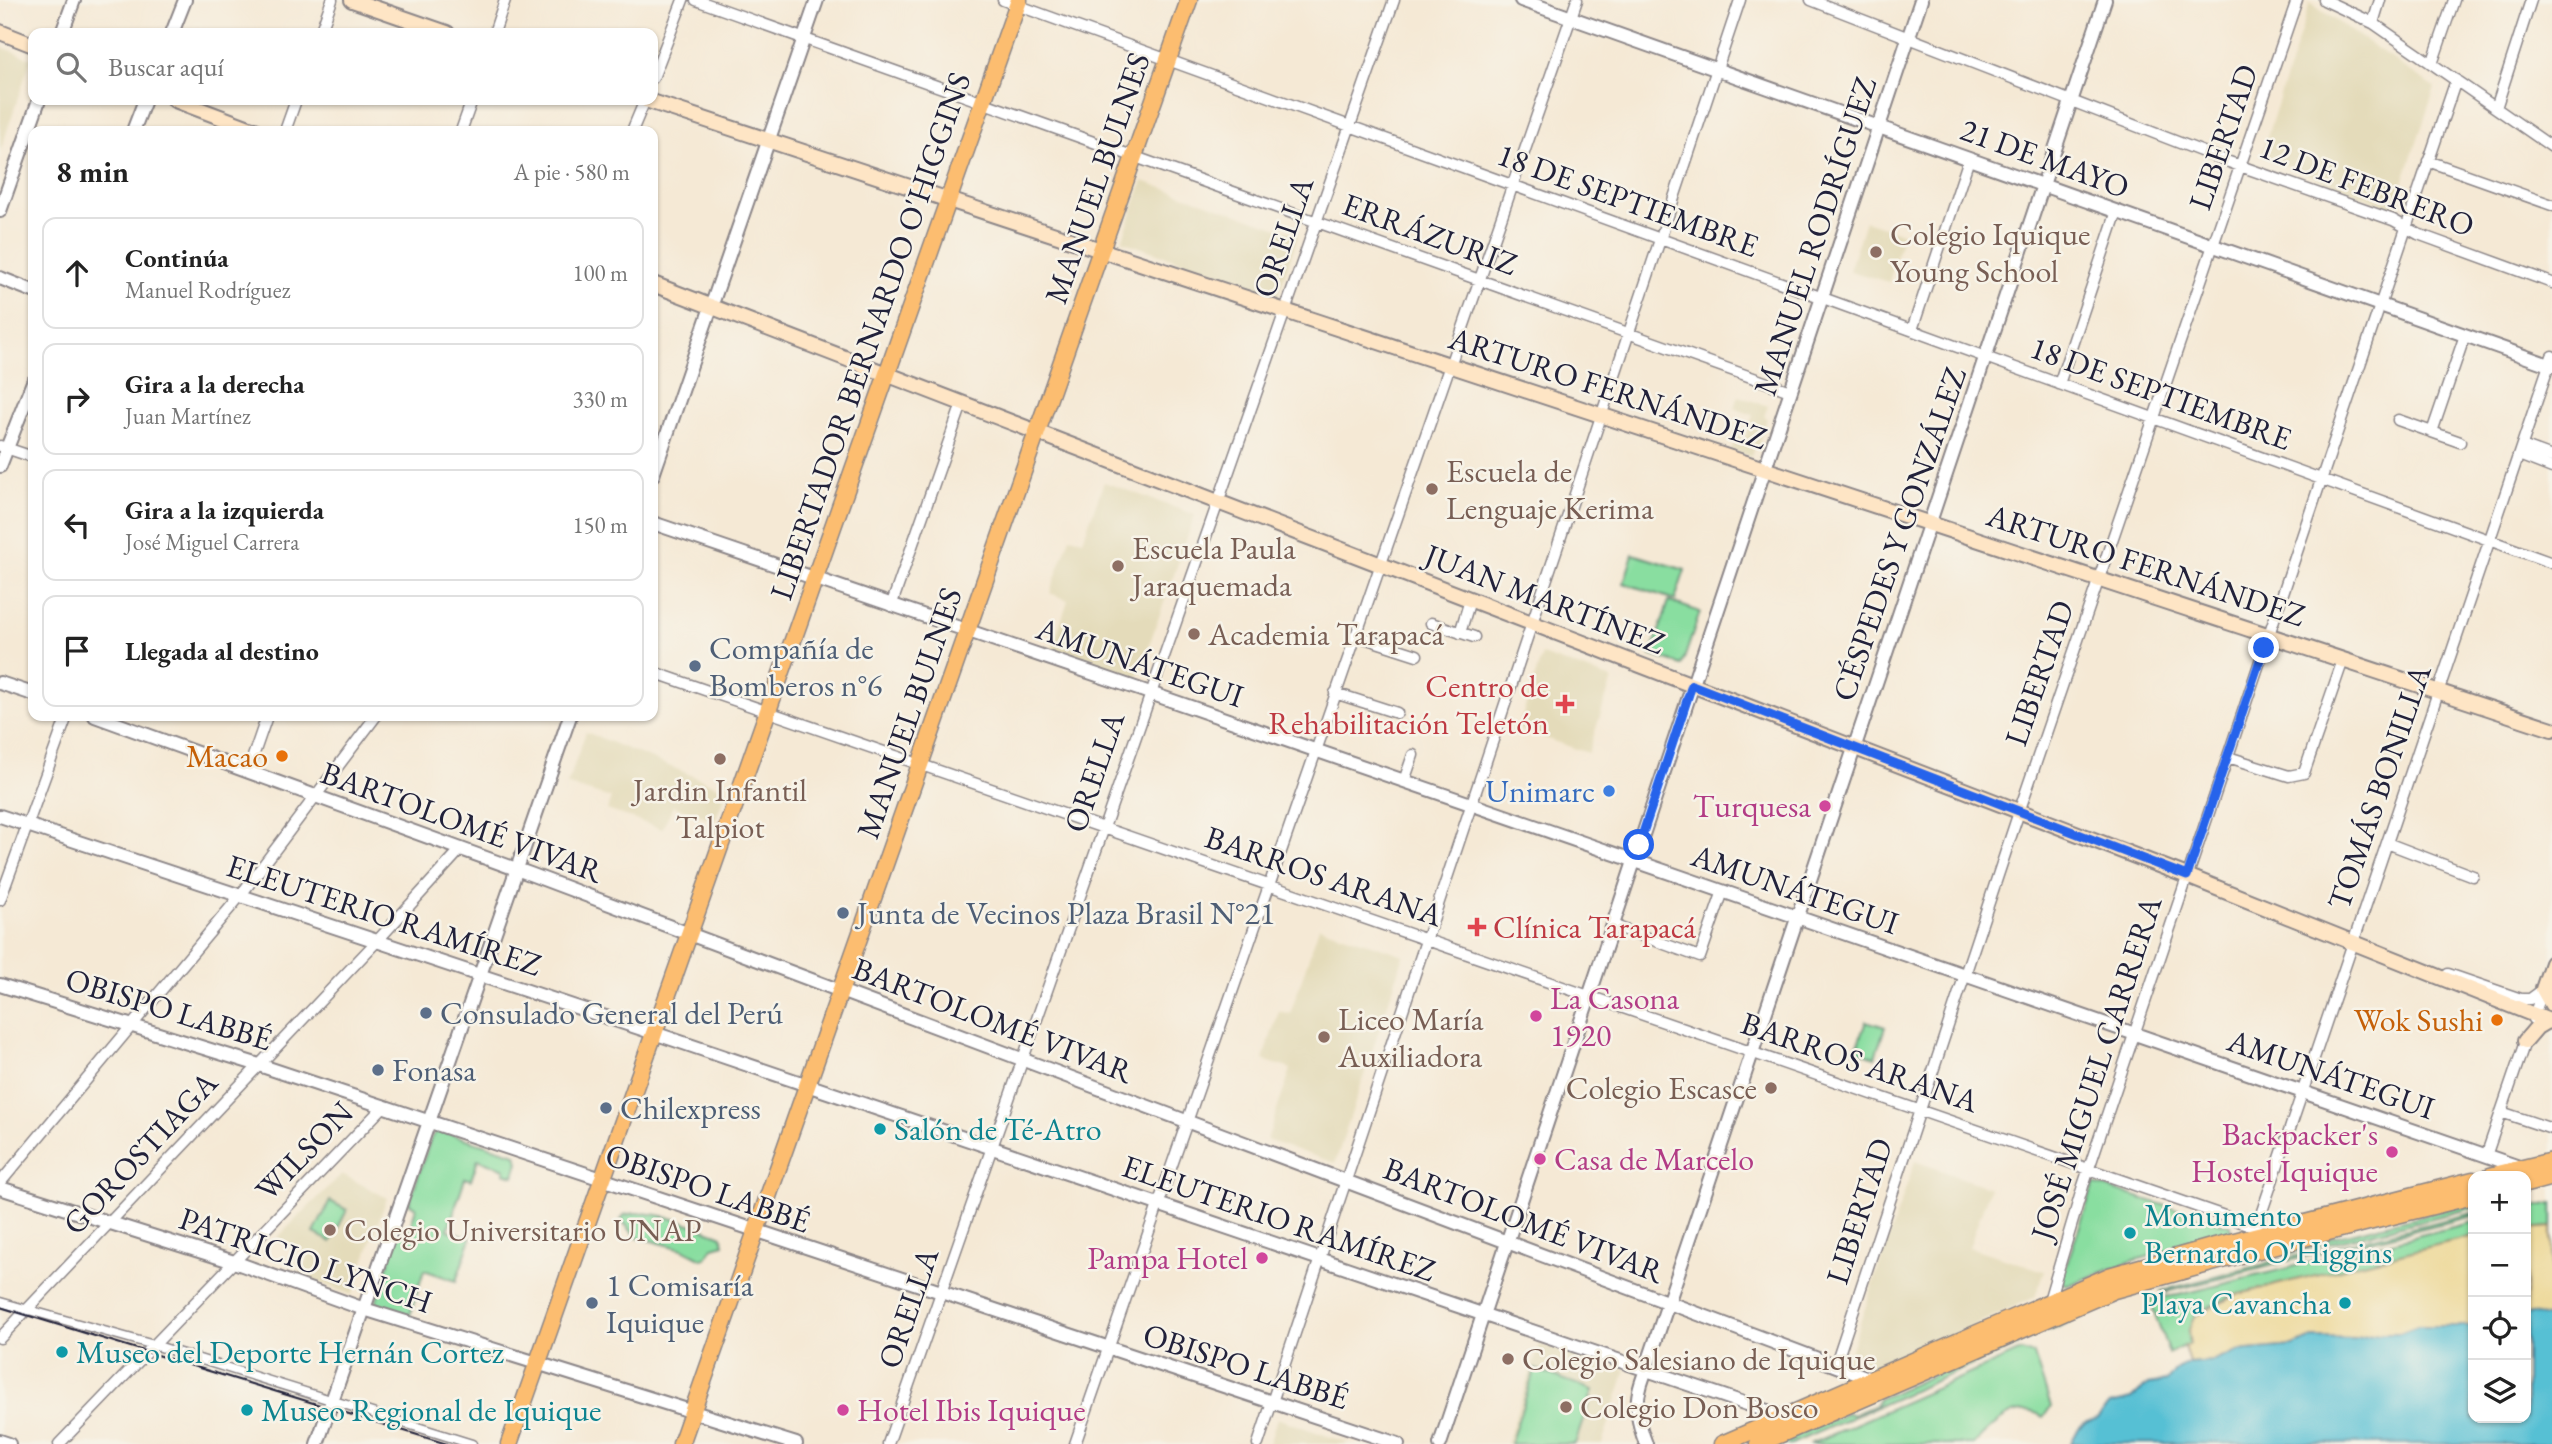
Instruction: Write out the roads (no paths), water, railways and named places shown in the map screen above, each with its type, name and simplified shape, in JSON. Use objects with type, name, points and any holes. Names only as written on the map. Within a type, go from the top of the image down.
[{"type":"main road","points":[[352,0],[433,28]]},
{"type":"main road","name":"MANUEL BULNES","points":[[681,1444],[1189,0]]},
{"type":"main road","name":"LIBERTADOR BERNARDO O'HIGGINS","points":[[509,1444],[983,102],[1013,2]]},
{"type":"main road","points":[[0,32],[28,43]]},
{"type":"main road","name":"ARTURO FERNÁNDEZ","points":[[658,104],[2552,729]]},
{"type":"main road","points":[[188,105],[244,126]]},
{"type":"main road","name":"JUAN MARTÍNEZ","points":[[658,286],[2187,876],[2544,1019]]},
{"type":"main road","points":[[2552,963],[2543,989],[2552,1005]]},
{"type":"main road","points":[[2525,1041],[2544,1019]]},
{"type":"main road","points":[[2531,1172],[2552,1161]]},
{"type":"main road","points":[[2531,1176],[2552,1177]]},
{"type":"main road","points":[[1759,1444],[2137,1266],[2255,1231],[2468,1181]]},
{"type":"main road","points":[[1722,1444],[1871,1379],[2050,1309],[2160,1275],[2468,1197]]},
{"type":"main road","points":[[1785,1417],[1821,1417]]},
{"type":"street","points":[[64,28],[74,0]]},
{"type":"street","points":[[174,28],[186,0]]},
{"type":"street","points":[[322,28],[332,0]]},
{"type":"street","points":[[496,28],[505,0]]},
{"type":"street","points":[[658,65],[683,0]]},
{"type":"street","name":"ERRÁZURIZ","points":[[696,0],[1790,391]]},
{"type":"street","points":[[658,461],[817,0]]},
{"type":"street","name":"ORELLA","points":[[888,1444],[1394,0]]},
{"type":"street","name":"21 DE MAYO","points":[[1521,0],[2465,335],[2551,362]]},
{"type":"street","points":[[1075,1444],[1185,1121],[1577,0]]},
{"type":"street","points":[[1258,1444],[1534,624],[1740,0]]},
{"type":"street","name":"12 DE FEBRERO","points":[[1811,0],[2241,166],[2393,220],[2418,234],[2552,283]]},
{"type":"street","name":"MANUEL RODRÍGUEZ","points":[[1440,1444],[1920,0]]},
{"type":"street","name":"CÉSPEDES Y GONZÁLEZ","points":[[1646,1444],[1639,1427],[1636,1408],[1645,1370],[2105,0]]},
{"type":"street","name":"LIBERTAD","points":[[1835,1366],[2019,811],[2297,0]]},
{"type":"street","points":[[2324,0],[2373,23],[2552,147]]},
{"type":"street","points":[[2373,23],[2381,0]]},
{"type":"street","points":[[2432,64],[2454,0]]},
{"type":"street","points":[[2496,108],[2531,0]]},
{"type":"street","name":"18 DE SEPTIEMBRE","points":[[1013,2],[2552,563]]},
{"type":"street","name":"JOSÉ MIGUEL CARRERA","points":[[2050,1309],[2089,1169],[2456,80]]},
{"type":"street","points":[[30,126],[37,105]]},
{"type":"street","points":[[134,126],[143,105]]},
{"type":"street","points":[[287,126],[294,105]]},
{"type":"street","points":[[463,126],[470,105]]},
{"type":"street","points":[[634,126],[643,105]]},
{"type":"street","points":[[0,211],[28,131]]},
{"type":"street","points":[[1912,330],[1969,159]]},
{"type":"street","points":[[2428,161],[2552,205]]},
{"type":"street","points":[[2059,384],[2117,211]]},
{"type":"street","points":[[0,278],[28,289]]},
{"type":"street","points":[[2432,432],[2465,335]]},
{"type":"street","name":"TOMÁS BONILLA","points":[[2255,1231],[2551,362]]},
{"type":"street","points":[[0,466],[3,447],[28,393]]},
{"type":"street","points":[[891,606],[962,404]]},
{"type":"street","points":[[2398,420],[2460,442]]},
{"type":"street","points":[[3,447],[28,455]]},
{"type":"street","points":[[2520,451],[2552,457]]},
{"type":"street","points":[[2520,451],[2552,468]]},
{"type":"street","name":"AMUNÁTEGUI","points":[[658,525],[2486,1156],[2514,1171]]},
{"type":"street","points":[[1460,633],[1470,600]]},
{"type":"street","points":[[1431,623],[1474,637]]},
{"type":"street","points":[[1355,635],[1417,655]]},
{"type":"street","points":[[2228,757],[2289,776],[2304,773],[2343,660]]},
{"type":"street","name":"BARROS ARANA","points":[[658,674],[2089,1169],[2255,1231]]},
{"type":"street","points":[[0,683],[28,692]]},
{"type":"street","points":[[1335,692],[1397,713]]},
{"type":"street","points":[[0,900],[65,721]]},
{"type":"street","name":"BARTOLOMÉ VIVAR","points":[[109,721],[689,934],[1871,1379]]},
{"type":"street","points":[[248,771],[265,721]]},
{"type":"street","points":[[0,1185],[240,896],[372,721]]},
{"type":"street","points":[[317,1444],[568,721]]},
{"type":"street","points":[[1404,781],[1413,755]]},
{"type":"street","name":"ELEUTERIO RAMÍREZ","points":[[0,816],[378,940],[1785,1417]]},
{"type":"street","points":[[2387,844],[2473,877]]},
{"type":"street","name":"GOROSTIAGA","points":[[0,1338],[461,849]]},
{"type":"street","points":[[1612,925],[1700,957],[1723,891]]},
{"type":"street","name":"JUAN MARTÍNEZ","points":[[2417,967],[2451,974],[2521,999],[2535,997],[2543,989]]},
{"type":"street","name":"OBISPO LABBÉ","points":[[0,985],[259,1065],[1398,1444]]},
{"type":"street","points":[[2543,989],[2544,1019]]},
{"type":"street","points":[[2486,1156],[2525,1041]]},
{"type":"street","name":"WILSON","points":[[59,1444],[383,1107]]},
{"type":"street","points":[[2501,1112],[2552,1129]]},
{"type":"street","name":"PATRICIO LYNCH","points":[[0,1185],[234,1262],[364,1309],[796,1444]]},
{"type":"street","points":[[0,1302],[154,1345],[472,1444]]},
{"type":"street","points":[[0,1441],[9,1444]]},
{"type":"water","points":[[2531,1314],[2552,1318],[2552,1444],[2071,1443],[2079,1428],[2096,1420],[2110,1404],[2132,1399],[2148,1384],[2167,1381],[2175,1370],[2189,1363],[2214,1361],[2238,1351],[2293,1346],[2313,1338],[2353,1339],[2383,1333],[2400,1333],[2418,1326],[2468,1326],[2468,1423],[2531,1423]]},
{"type":"tram line","points":[[0,1307],[447,1444]]},
{"type":"place","name":"Colegio Iquique Young School","points":[[1876,252]]},
{"type":"place","name":"Escuela de Lenguaje Kerima","points":[[1432,489]]},
{"type":"place","name":"Escuela Paula Jaraquemada","points":[[1118,566]]},
{"type":"place","name":"Academia Tarapacá","points":[[1194,634]]},
{"type":"place","name":"Compañía de Bomberos n°6","points":[[695,666]]},
{"type":"place","name":"Centro de Rehabilitación Teletón","points":[[1565,704]]},
{"type":"place","name":"Macao","points":[[282,756]]},
{"type":"place","name":"Jardin Infantil Talpiot","points":[[720,759]]},
{"type":"place","name":"Unimarc","points":[[1609,791]]},
{"type":"place","name":"Turquesa","points":[[1825,806]]},
{"type":"place","name":"Junta de Vecinos Plaza Brasil N°21","points":[[843,913]]},
{"type":"place","name":"Clínica Tarapacá","points":[[1477,927]]},
{"type":"place","name":"Consulado General del Perú","points":[[426,1013]]},
{"type":"place","name":"La Casona 1920","points":[[1536,1016]]},
{"type":"place","name":"Wok Sushi","points":[[2497,1020]]},
{"type":"place","name":"Liceo María Auxiliadora","points":[[1324,1037]]},
{"type":"place","name":"Fonasa","points":[[378,1070]]},
{"type":"place","name":"Colegio Escasce","points":[[1771,1088]]},
{"type":"place","name":"Chilexpress","points":[[606,1108]]},
{"type":"place","name":"Salón de Té-Atro","points":[[880,1129]]},
{"type":"place","name":"Backpacker's Hostel Iquique","points":[[2392,1152]]},
{"type":"place","name":"Casa de Marcelo","points":[[1540,1159]]},
{"type":"place","name":"Colegio Universitario UNAP","points":[[330,1230]]},
{"type":"place","name":"Monumento Bernardo O'Higgins","points":[[2130,1233]]},
{"type":"place","name":"Pampa Hotel","points":[[1262,1258]]},
{"type":"place","name":"1 Comisaría Iquique","points":[[592,1303]]},
{"type":"place","name":"Playa Cavancha","points":[[2345,1303]]},
{"type":"place","name":"Museo del Deporte Hernán Cortez","points":[[62,1352]]},
{"type":"place","name":"Colegio Salesiano de Iquique","points":[[1508,1359]]},
{"type":"place","name":"Colegio Don Bosco","points":[[1566,1407]]},
{"type":"place","name":"Museo Regional de Iquique","points":[[247,1410]]},
{"type":"place","name":"Hotel Ibis Iquique","points":[[843,1410]]}]
